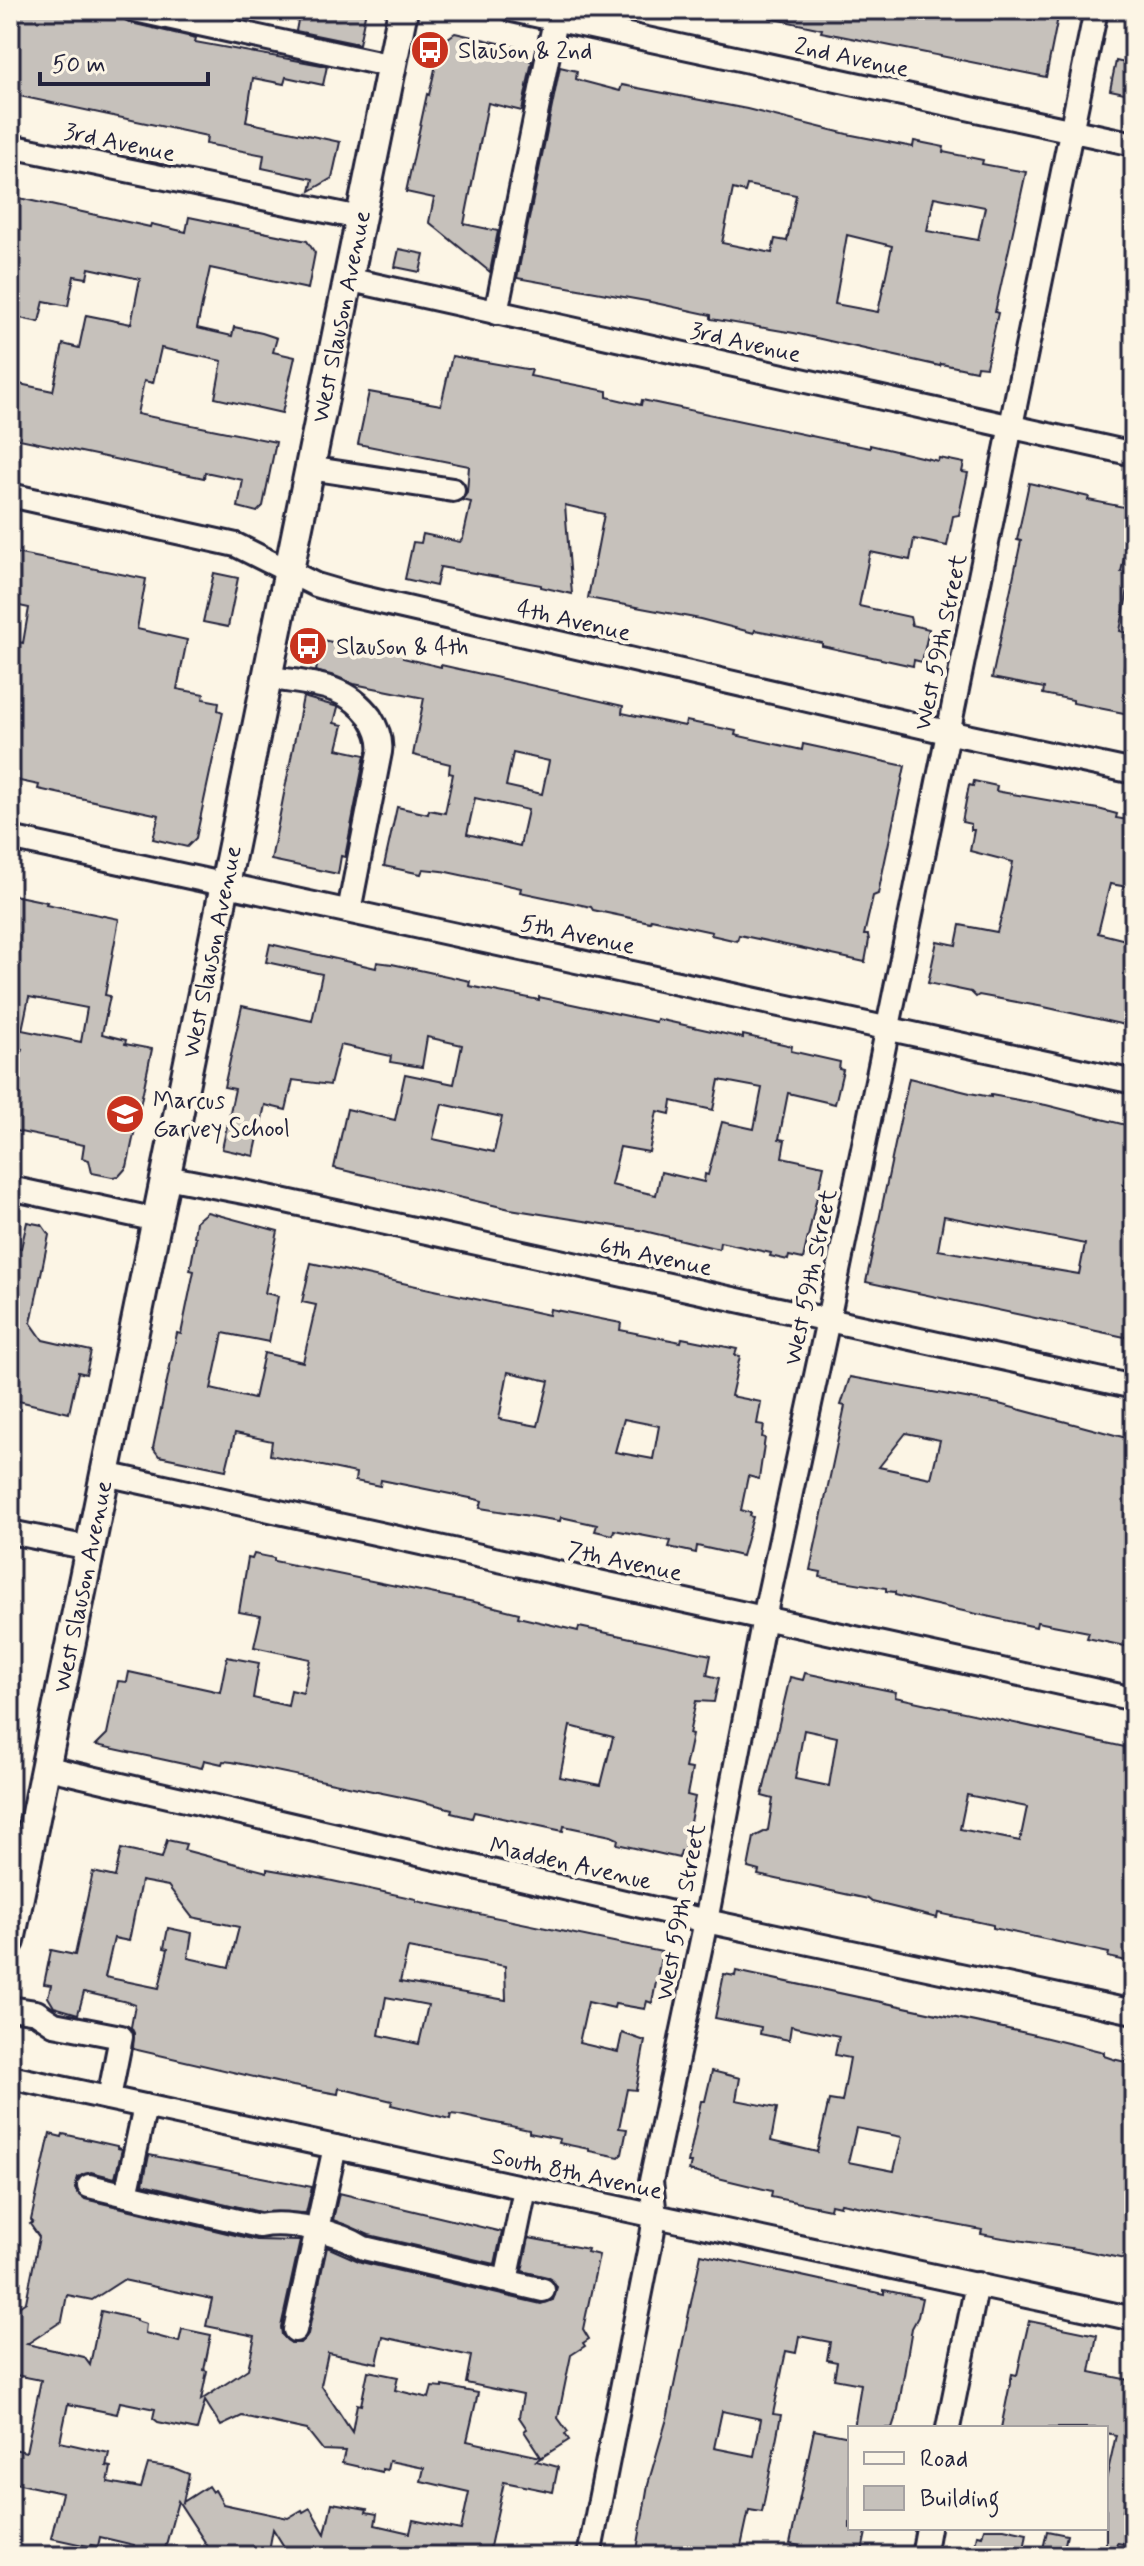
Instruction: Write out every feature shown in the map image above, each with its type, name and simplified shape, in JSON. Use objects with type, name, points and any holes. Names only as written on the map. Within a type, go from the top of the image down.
[{"type":"main road","name":"West Slauson Avenue","points":[[10,1941],[16,1883],[44,1767],[105,1474],[403,10]]},
{"type":"street","points":[[135,10],[392,66]]},
{"type":"street","name":"2nd Avenue","points":[[512,10],[556,15],[1134,144]]},
{"type":"street","name":"West 59th Street","points":[[589,2556],[655,2216],[651,2181],[1096,10]]},
{"type":"street","points":[[496,313],[556,15]]},
{"type":"street","name":"3rd Avenue","points":[[10,146],[360,218]]},
{"type":"street","name":"3rd Avenue","points":[[347,279],[1134,454]]},
{"type":"street","points":[[309,468],[453,490]]},
{"type":"street","name":"4th Avenue","points":[[10,495],[236,545],[316,585],[350,595],[1134,772]]},
{"type":"street","points":[[267,677],[346,693],[365,711],[379,734],[380,752],[349,911]]},
{"type":"street","name":"5th Avenue","points":[[10,838],[1134,1082]]},
{"type":"street","name":"6th Avenue","points":[[166,1177],[1134,1387]]},
{"type":"street","points":[[10,1188],[157,1220]]},
{"type":"street","name":"7th Avenue","points":[[105,1474],[1134,1699]]},
{"type":"street","points":[[10,1532],[89,1548]]},
{"type":"street","name":"Madden Avenue","points":[[44,1767],[706,1921],[1134,2012]]},
{"type":"street","points":[[10,2008],[36,2012],[54,2024],[121,2037],[109,2098]]},
{"type":"street","name":"South 8th Avenue","points":[[10,2077],[1134,2319]]},
{"type":"street","points":[[126,2195],[145,2106]]},
{"type":"street","points":[[295,2330],[335,2147]]},
{"type":"street","points":[[89,2186],[259,2226],[277,2223],[348,2238],[364,2248],[543,2290]]},
{"type":"street","points":[[506,2281],[525,2189]]},
{"type":"street","points":[[948,2426],[977,2284]]},
{"type":"street","points":[[923,2556],[928,2530]]},
{"type":"building","points":[[10,10],[121,10],[125,20],[131,23],[196,38],[195,42],[327,66],[323,85],[286,77],[284,84],[253,78],[246,122],[340,142],[332,178],[310,191],[313,179],[262,168],[264,155],[206,144],[207,136],[10,94],[10,74],[17,41],[10,40]]},
{"type":"building","points":[[300,10],[366,10],[359,44],[296,31]]},
{"type":"building","points":[[771,10],[919,10],[941,14],[941,10],[1024,10],[1058,17],[1046,77],[821,32],[822,29],[770,18]]},
{"type":"building","points":[[455,33],[530,50],[528,60],[532,61],[522,111],[488,103],[464,224],[498,231],[490,272],[429,222],[434,198],[406,192],[441,43]]},
{"type":"building","points":[[1116,61],[1134,65],[1134,95],[1110,90]]},
{"type":"building","points":[[560,67],[577,71],[576,79],[620,91],[622,85],[747,109],[913,147],[914,141],[944,147],[943,152],[983,160],[982,164],[1026,172],[986,367],[977,366],[976,371],[711,319],[711,315],[646,301],[517,278]],"holes":[[[747,185],[796,195],[787,241],[775,239],[772,253],[722,243],[733,189],[745,192]],[[934,197],[985,207],[978,240],[927,231]],[[847,235],[892,246],[878,312],[835,304]]]},
{"type":"building","points":[[10,196],[150,227],[151,224],[186,232],[189,217],[307,241],[315,253],[308,289],[210,268],[197,328],[232,336],[234,327],[277,338],[273,352],[295,357],[282,413],[215,398],[222,361],[161,348],[153,383],[144,381],[137,414],[276,442],[263,506],[257,512],[238,507],[243,480],[205,472],[204,478],[10,437],[10,382],[53,391],[63,344],[79,348],[86,315],[131,324],[140,279],[89,268],[87,278],[74,276],[68,306],[44,301],[39,322],[10,316]]},
{"type":"building","points":[[399,249],[424,254],[420,272],[395,267]]},
{"type":"building","points":[[452,356],[532,370],[530,376],[607,391],[607,397],[641,405],[642,400],[870,448],[870,445],[938,461],[939,458],[964,463],[962,472],[968,473],[959,515],[953,516],[947,546],[914,539],[910,560],[870,552],[859,606],[910,617],[912,625],[929,629],[922,662],[914,660],[913,666],[822,646],[822,643],[755,630],[754,633],[700,619],[588,598],[604,514],[565,505],[572,594],[541,585],[440,567],[436,586],[405,579],[413,542],[421,543],[423,534],[460,542],[463,538],[471,502],[462,500],[467,493],[469,466],[358,444],[369,392],[441,405]]},
{"type":"building","points":[[1029,483],[1124,507],[1124,511],[1134,513],[1121,572],[1131,574],[1120,631],[1132,634],[1124,668],[1134,670],[1134,715],[1073,703],[1073,700],[1043,694],[1044,688],[992,678],[1021,541],[1017,540]]},
{"type":"building","points":[[10,552],[146,579],[137,629],[187,640],[177,689],[204,694],[203,699],[219,702],[218,710],[223,712],[196,838],[187,847],[153,839],[159,815],[38,789],[39,785],[10,779],[10,640],[23,643],[29,608],[10,604]]},
{"type":"building","points":[[214,573],[238,578],[228,627],[203,622]]},
{"type":"building","points":[[322,640],[383,652],[384,648],[404,653],[403,658],[623,706],[622,713],[685,726],[686,721],[736,731],[735,735],[802,750],[803,744],[905,766],[878,894],[873,896],[864,935],[868,935],[869,940],[865,962],[739,935],[737,941],[711,935],[712,932],[593,910],[591,907],[520,892],[521,888],[442,871],[423,869],[421,874],[384,866],[397,807],[428,814],[429,810],[445,813],[453,774],[449,773],[450,764],[413,755],[424,698],[354,684],[316,671]],"holes":[[[513,753],[549,761],[542,794],[506,786]],[[475,798],[528,810],[520,846],[467,834]]]},
{"type":"building","points":[[303,697],[338,707],[334,723],[343,725],[337,749],[365,755],[345,857],[341,856],[338,874],[271,860]]},
{"type":"building","points":[[974,781],[997,786],[996,791],[1098,809],[1117,814],[1116,818],[1134,821],[1134,888],[1110,884],[1098,933],[1134,942],[1134,1027],[1044,1007],[979,995],[976,997],[971,992],[928,983],[937,941],[956,945],[960,925],[997,932],[1003,911],[1013,862],[970,851],[974,830],[971,830],[971,824],[962,822],[969,785],[973,786]]},
{"type":"building","points":[[13,895],[119,919],[105,995],[110,996],[102,1034],[126,1040],[125,1044],[152,1049],[127,1167],[119,1176],[92,1173],[89,1160],[82,1158],[84,1145],[10,1130],[10,1097],[22,1049],[10,1048],[10,997],[14,976],[10,975],[10,907]],"holes":[[[29,997],[87,1008],[81,1042],[22,1030]]]},
{"type":"building","points":[[270,944],[376,968],[377,962],[392,964],[470,981],[469,986],[539,1000],[539,997],[656,1022],[657,1019],[743,1038],[743,1035],[792,1046],[791,1051],[840,1062],[839,1069],[843,1070],[835,1104],[788,1093],[779,1139],[785,1140],[782,1157],[824,1166],[803,1259],[789,1256],[788,1260],[770,1256],[771,1253],[720,1242],[719,1249],[640,1230],[510,1209],[334,1168],[347,1109],[395,1120],[405,1074],[454,1084],[462,1045],[427,1037],[422,1067],[390,1062],[391,1056],[340,1045],[330,1085],[293,1080],[286,1110],[265,1105],[254,1156],[222,1149],[235,1089],[224,1087],[242,1006],[312,1021],[322,974],[266,962]],"holes":[[[719,1080],[762,1088],[754,1129],[722,1122],[704,1182],[661,1172],[656,1195],[611,1185],[620,1147],[649,1152],[657,1111],[670,1114],[672,1101],[713,1110]],[[442,1104],[502,1117],[494,1152],[433,1139]]]},
{"type":"building","points":[[909,1078],[970,1093],[1046,1105],[1134,1127],[1123,1191],[1134,1193],[1134,1339],[866,1282]],"holes":[[[944,1216],[1085,1244],[1079,1274],[938,1250]]]},
{"type":"building","points":[[207,1212],[278,1231],[265,1293],[278,1296],[269,1342],[223,1333],[211,1389],[254,1399],[264,1353],[303,1362],[316,1305],[302,1302],[311,1263],[549,1315],[550,1309],[621,1323],[620,1330],[737,1349],[735,1355],[740,1356],[731,1396],[761,1402],[757,1424],[764,1425],[762,1437],[765,1438],[759,1479],[748,1476],[741,1510],[751,1513],[753,1517],[742,1556],[697,1546],[696,1553],[669,1547],[671,1541],[614,1530],[613,1535],[595,1531],[597,1525],[561,1517],[560,1521],[480,1508],[482,1501],[475,1499],[381,1480],[380,1486],[355,1481],[356,1473],[270,1455],[272,1441],[235,1433],[226,1470],[159,1456],[153,1448],[177,1333],[181,1334],[194,1271],[190,1270],[196,1221]],"holes":[[[508,1372],[549,1381],[538,1426],[499,1419]],[[624,1419],[659,1426],[653,1459],[615,1452]]]},
{"type":"building","points":[[27,1222],[42,1225],[49,1235],[31,1323],[43,1340],[91,1351],[86,1374],[78,1372],[69,1413],[10,1399],[10,1246],[21,1248]]},
{"type":"building","points":[[850,1377],[999,1404],[1134,1440],[1134,1517],[1129,1543],[1134,1544],[1134,1648],[1087,1638],[1089,1632],[1037,1622],[1036,1627],[927,1603],[895,1595],[886,1588],[820,1577],[821,1572],[810,1570],[845,1406],[841,1405]],"holes":[[[906,1433],[940,1440],[931,1478],[879,1467]]]},
{"type":"building","points":[[254,1554],[274,1558],[274,1561],[479,1603],[519,1613],[518,1617],[578,1631],[579,1627],[711,1655],[707,1675],[719,1678],[714,1702],[696,1701],[689,1734],[692,1735],[685,1768],[692,1769],[687,1795],[695,1797],[684,1852],[681,1851],[679,1858],[617,1844],[618,1839],[611,1836],[564,1826],[563,1831],[474,1812],[472,1818],[451,1813],[452,1809],[416,1800],[232,1762],[223,1761],[222,1764],[204,1760],[202,1768],[96,1745],[107,1734],[118,1681],[127,1682],[129,1672],[220,1692],[227,1657],[259,1663],[253,1698],[288,1706],[291,1690],[303,1693],[310,1659],[254,1647],[261,1616],[239,1612],[248,1558],[252,1559]],"holes":[[[570,1726],[613,1737],[601,1785],[560,1777]]]},
{"type":"building","points":[[805,1673],[896,1692],[895,1697],[1134,1749],[1134,1793],[1124,1830],[1134,1832],[1134,1957],[1128,1956],[1127,1961],[1108,1957],[1109,1953],[993,1928],[993,1925],[938,1913],[937,1918],[758,1875],[759,1871],[748,1868],[754,1837],[768,1830],[773,1799],[762,1796],[790,1677],[803,1680]],"holes":[[[804,1730],[837,1737],[829,1786],[795,1779]],[[967,1795],[1027,1807],[1020,1841],[960,1829]]]},
{"type":"building","points":[[167,1840],[186,1844],[184,1850],[267,1872],[267,1869],[314,1877],[662,1952],[652,2003],[647,2001],[645,2009],[615,2004],[614,2008],[588,2002],[579,2043],[618,2052],[622,2033],[645,2041],[636,2090],[627,2089],[619,2128],[627,2129],[622,2154],[619,2157],[589,2151],[559,2143],[560,2139],[529,2133],[529,2130],[459,2115],[451,2114],[450,2119],[339,2088],[338,2094],[293,2086],[133,2049],[134,2033],[131,2027],[135,2005],[127,2002],[84,1992],[78,2014],[54,2007],[48,1997],[51,1985],[44,1984],[51,1950],[75,1955],[93,1872],[115,1877],[121,1849],[162,1858]],"holes":[[[141,1881],[168,1886],[192,1917],[239,1927],[229,1967],[188,1958],[192,1933],[168,1928],[164,1948],[168,1949],[159,1988],[105,1977],[114,1938],[129,1941]],[[408,1948],[505,1966],[506,2000],[400,1982]],[[386,1997],[428,2005],[419,2044],[379,2035]]]},
{"type":"building","points":[[736,1971],[1031,2034],[1104,2052],[1104,2056],[1134,2064],[1134,2261],[981,2234],[982,2230],[841,2203],[840,2206],[831,2204],[830,2209],[771,2197],[772,2191],[689,2171],[701,2101],[705,2101],[712,2071],[740,2078],[736,2100],[777,2108],[771,2141],[817,2152],[829,2100],[842,2102],[850,2058],[835,2055],[839,2036],[791,2026],[789,2040],[760,2034],[761,2027],[715,2018],[724,1974],[735,1976]],"holes":[[[856,2128],[902,2137],[894,2171],[848,2162]]]},
{"type":"building","points":[[50,2134],[117,2146],[122,2149],[115,2178],[91,2172],[78,2177],[75,2189],[85,2199],[256,2240],[300,2241],[281,2327],[282,2335],[291,2343],[300,2343],[308,2334],[327,2247],[361,2262],[541,2304],[553,2300],[557,2287],[547,2277],[522,2271],[529,2238],[588,2249],[587,2252],[599,2255],[583,2329],[589,2339],[583,2343],[585,2346],[571,2355],[558,2418],[568,2432],[565,2434],[569,2440],[536,2461],[558,2467],[553,2492],[504,2482],[488,2556],[436,2553],[435,2556],[394,2556],[366,2550],[364,2556],[290,2556],[273,2529],[268,2556],[214,2556],[178,2501],[163,2556],[132,2556],[134,2545],[100,2537],[98,2546],[92,2547],[51,2538],[62,2493],[10,2482],[10,2448],[26,2452],[41,2380],[10,2374],[10,2313],[26,2302],[39,2237],[30,2224],[33,2222]],"holes":[[[123,2280],[212,2299],[206,2326],[255,2336],[248,2369],[201,2400],[211,2335],[182,2329],[179,2342],[145,2333],[146,2324],[136,2319],[101,2311],[90,2365],[84,2357],[27,2344],[62,2321],[67,2295],[92,2300]],[[383,2337],[471,2356],[466,2383],[523,2395],[519,2417],[541,2457],[467,2441],[478,2393],[443,2386],[432,2387],[429,2398],[395,2390],[398,2377],[368,2371],[352,2432],[321,2385],[328,2353],[377,2363]],[[205,2401],[221,2426],[242,2416],[307,2430],[323,2450],[345,2451],[342,2463],[382,2472],[382,2469],[387,2470],[389,2461],[424,2468],[421,2481],[469,2492],[461,2530],[413,2520],[410,2533],[375,2525],[377,2514],[366,2512],[367,2509],[332,2503],[325,2534],[310,2508],[288,2518],[223,2504],[215,2490],[212,2492],[208,2486],[183,2502],[189,2474],[174,2468],[148,2464],[141,2488],[108,2482],[111,2467],[106,2466],[109,2453],[60,2442],[68,2404],[117,2414],[120,2402],[155,2409],[153,2418],[158,2422],[197,2430]]]},
{"type":"building","points":[[149,2155],[312,2187],[306,2213],[260,2212],[143,2184]]},
{"type":"building","points":[[339,2193],[502,2232],[495,2264],[369,2235],[333,2220]]},
{"type":"building","points":[[701,2254],[884,2294],[884,2290],[922,2298],[912,2328],[893,2426],[854,2426],[861,2384],[834,2379],[837,2362],[827,2360],[830,2342],[799,2336],[796,2353],[786,2351],[773,2414],[781,2415],[762,2512],[749,2510],[739,2556],[636,2556],[648,2484],[668,2415]],"holes":[[[722,2411],[761,2419],[754,2456],[714,2448]]]},
{"type":"building","points":[[1029,2321],[1097,2335],[1090,2372],[1134,2381],[1134,2462],[1123,2511],[1128,2512],[1129,2516],[1123,2544],[1117,2543],[1114,2556],[1106,2555],[1106,2530],[1108,2471],[1116,2435],[1108,2433],[1108,2426],[1001,2426],[1012,2374],[1017,2375]]},
{"type":"building","points":[[814,2430],[848,2437],[848,2530],[867,2530],[861,2556],[804,2556],[806,2547],[790,2544]]},
{"type":"building","points":[[984,2530],[1027,2533],[1023,2556],[973,2554],[977,2535],[982,2536]]},
{"type":"building","points":[[1047,2531],[1067,2535],[1063,2553],[1043,2549]]},
{"type":"place","name":"Slauson & 2nd","points":[[430,50]]},
{"type":"place","name":"Slauson & 4th","points":[[308,646]]},
{"type":"place","name":"Marcus Garvey School","points":[[125,1114]]}]
